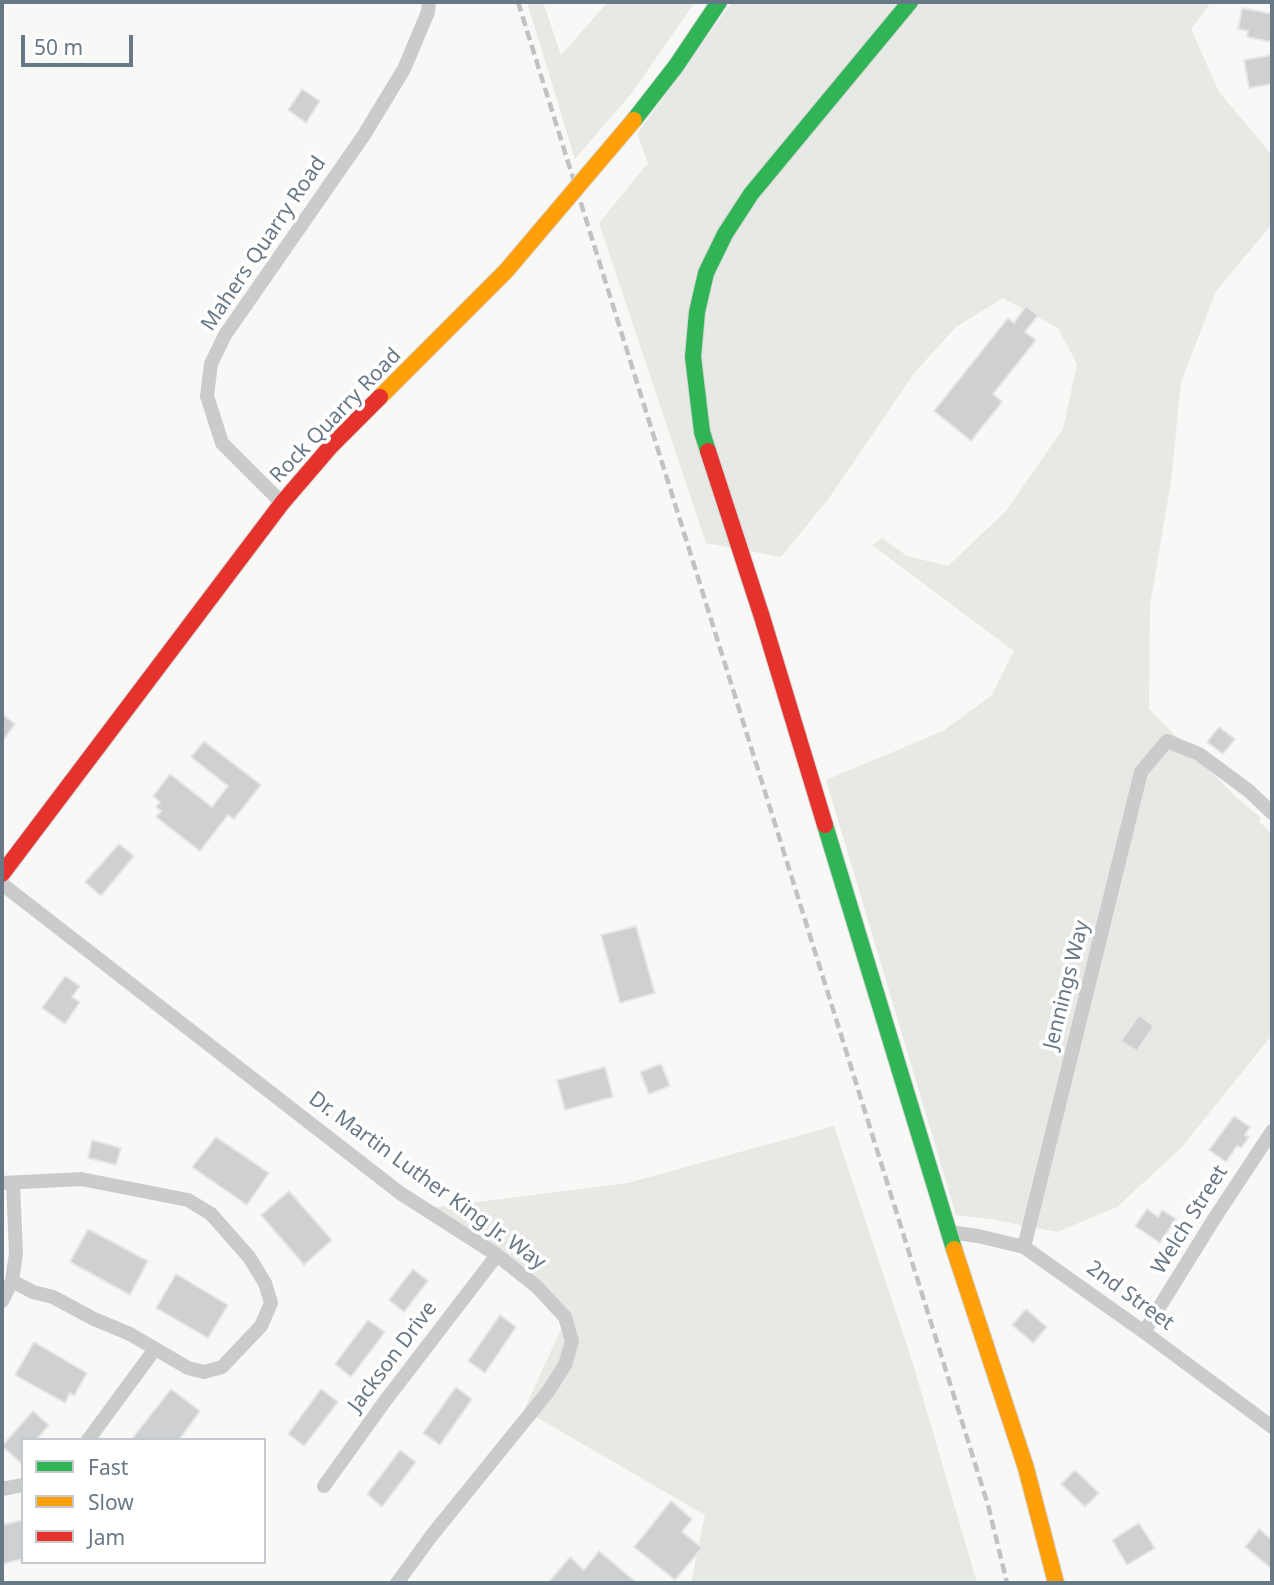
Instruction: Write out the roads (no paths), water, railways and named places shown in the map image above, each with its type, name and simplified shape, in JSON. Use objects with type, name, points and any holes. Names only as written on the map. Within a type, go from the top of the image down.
[{"type":"street","name":"Mahers Quarry Road","points":[[282,503],[222,443],[206,396],[211,364],[225,335],[364,135],[397,80],[428,12],[429,2]]},
{"type":"street","name":"Rock Quarry Road","points":[[2,874],[282,503],[331,446],[506,271],[634,120],[676,66],[719,2]]},
{"type":"street","points":[[910,2],[751,194],[724,234],[706,273],[697,312],[693,357],[702,432],[762,617],[949,1232],[1027,1468],[1056,1583]]},
{"type":"street","name":"Jennings Way","points":[[1024,1247],[1141,772],[1167,741],[1199,754],[1249,791],[1272,813]]},
{"type":"street","name":"Dr. Martin Luther King Jr. Way","points":[[2,884],[400,1193],[497,1255],[537,1287],[565,1317],[572,1340],[565,1364],[547,1393],[432,1535],[397,1583]]},
{"type":"street","name":"Welch Street","points":[[1144,1332],[1272,1131]]},
{"type":"street","points":[[2,1301],[12,1281],[16,1253],[7,1183],[81,1179],[188,1200],[211,1214],[249,1257],[265,1283],[271,1303],[261,1325],[222,1367],[204,1372],[188,1368],[130,1334],[53,1297],[33,1292],[12,1281]]},
{"type":"street","name":"2nd Street","points":[[949,1232],[1024,1247],[1272,1427]]},
{"type":"street","name":"Jackson Drive","points":[[324,1486],[384,1401],[497,1255]]},
{"type":"street","points":[[90,1438],[155,1349]]},
{"type":"street","points":[[2,1489],[21,1485]]},
{"type":"railway","points":[[518,2],[988,1505],[1007,1583]]}]
